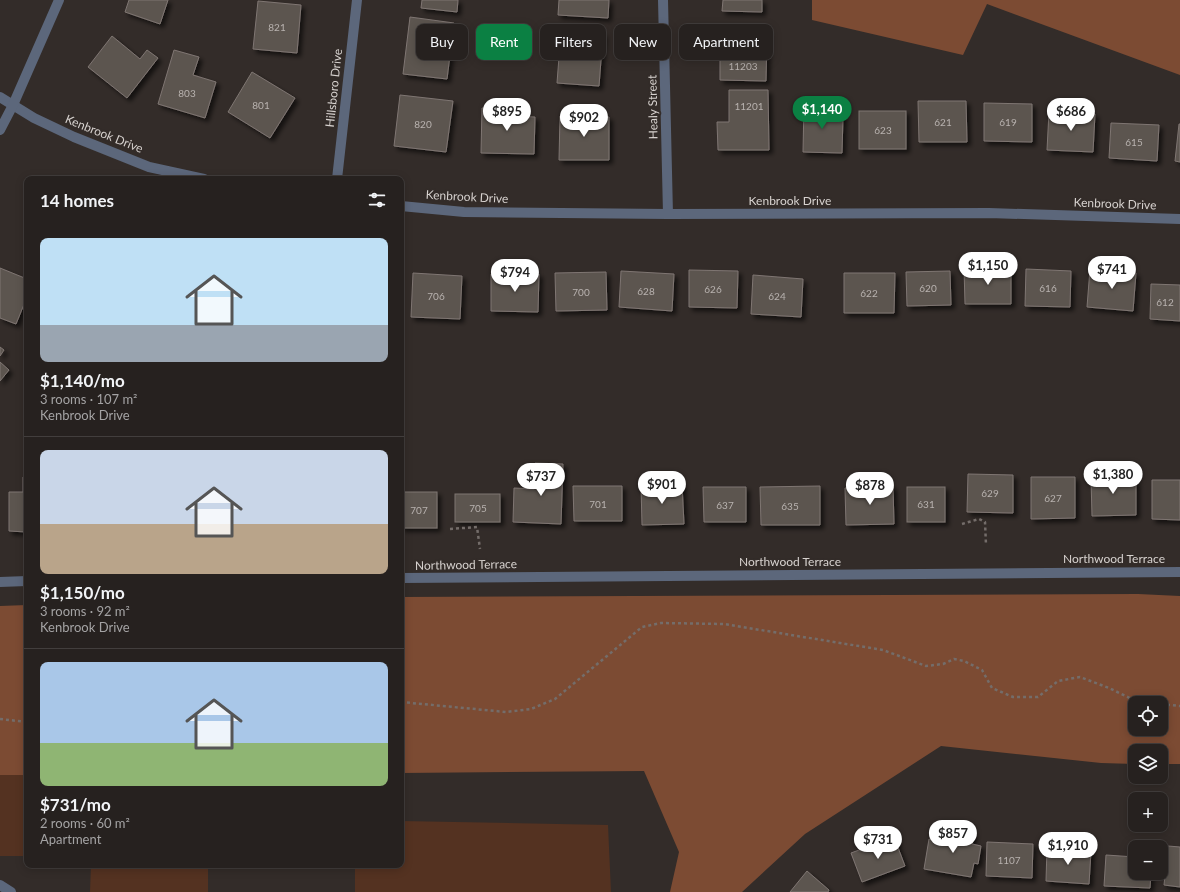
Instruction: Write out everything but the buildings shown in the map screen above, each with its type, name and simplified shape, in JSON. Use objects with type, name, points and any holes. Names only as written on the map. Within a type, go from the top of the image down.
[{"type":"street","points":[[0,130],[13,105],[59,0]]},
{"type":"street","name":"Hillsboro Drive","points":[[337,176],[357,0]]},
{"type":"street","name":"Healy Street","points":[[663,0],[668,214]]},
{"type":"street","name":"Kenbrook Drive","points":[[0,97],[34,118],[74,137],[149,167],[190,176]]},
{"type":"street","name":"Kenbrook Drive","points":[[404,206],[464,212],[668,214],[989,213],[1180,219]]},
{"type":"street","name":"Northwood Terrace","points":[[404,578],[1180,572]]},
{"type":"street","points":[[0,582],[24,581]]},
{"type":"street","points":[[0,885],[11,892]]},
{"type":"path","points":[[962,524],[979,519],[985,522],[986,544]]},
{"type":"path","points":[[450,529],[477,527],[480,549]]},
{"type":"path","points":[[404,702],[506,712],[531,710],[555,699],[642,627],[661,623],[732,625],[883,650],[926,666],[943,664],[954,659],[964,661],[982,670],[992,688],[1013,697],[1038,697],[1058,681],[1080,677],[1128,697]]},
{"type":"path","points":[[1168,705],[1180,706]]},
{"type":"path","points":[[0,719],[24,722]]},
{"type":"shaded area","points":[[812,0],[1180,0],[1180,75],[987,4],[963,55],[812,20]]},
{"type":"shaded area","points":[[1138,594],[1180,596],[1180,764],[1168,764],[1168,744],[1128,744],[1128,764],[1101,763],[941,746],[805,834],[742,892],[670,892],[679,852],[644,771],[404,773],[404,597]]},
{"type":"shaded area","points":[[24,605],[24,775],[0,775],[0,606]]},
{"type":"shaded area","points":[[0,774],[24,774],[24,856],[0,856]]},
{"type":"shaded area","points":[[404,821],[608,825],[611,892],[355,892],[355,868],[404,868]]},
{"type":"shaded area","points":[[91,868],[208,868],[208,892],[90,892]]}]
